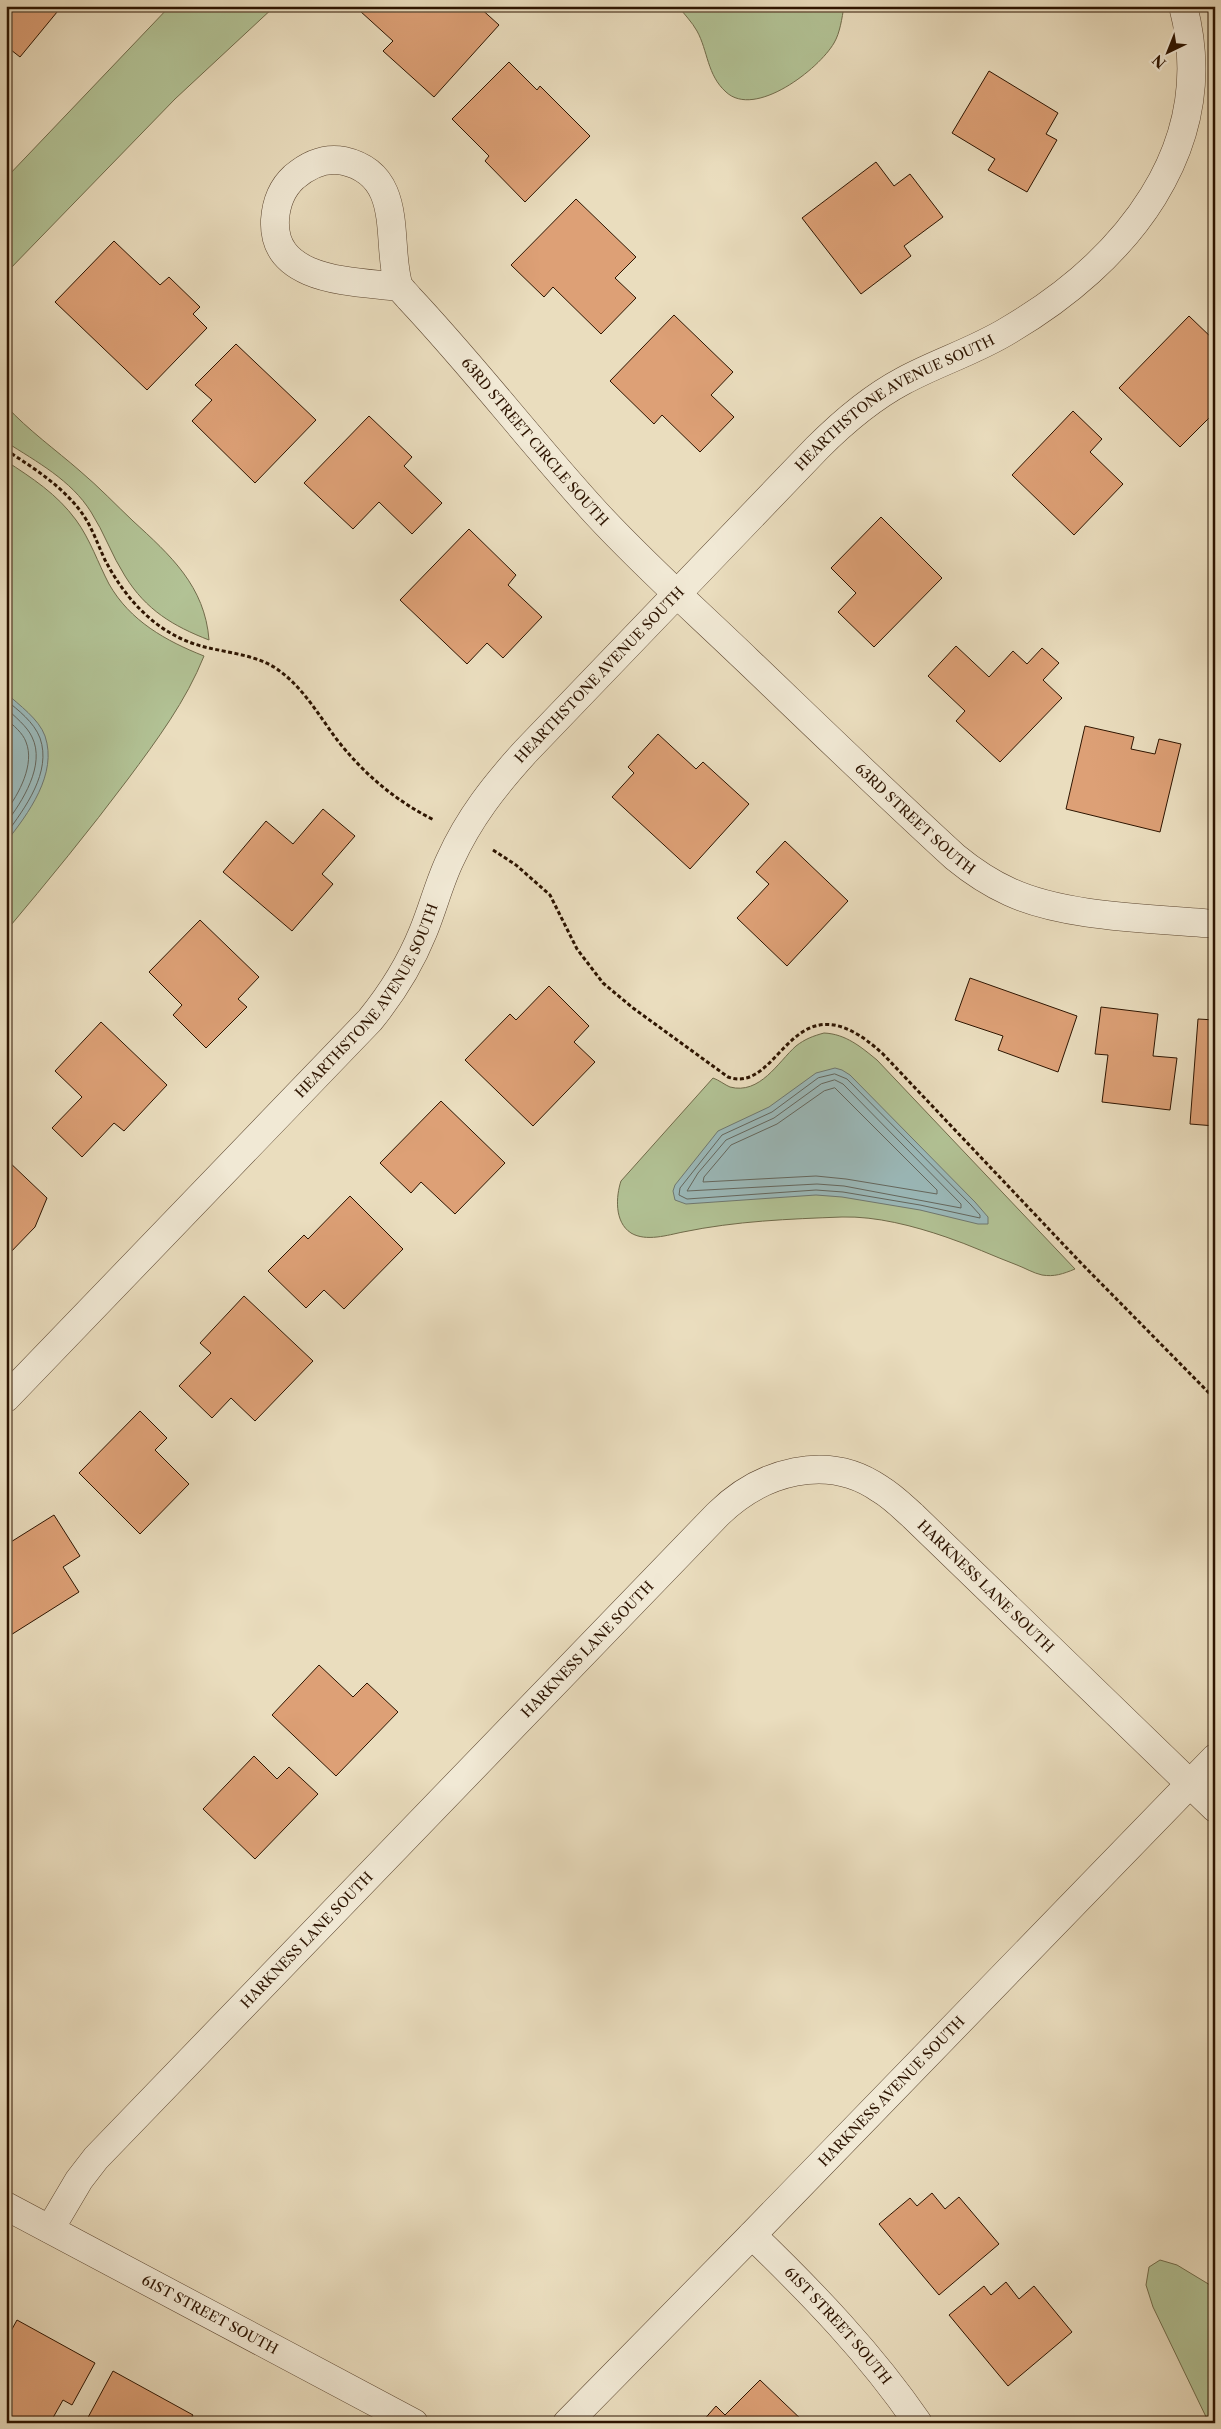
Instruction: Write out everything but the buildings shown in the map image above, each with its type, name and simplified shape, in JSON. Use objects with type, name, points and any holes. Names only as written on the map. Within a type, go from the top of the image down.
[{"type":"street","name":"HEARTHSTONE AVENUE SOUTH","points":[[6,1398],[370,1020],[391,993],[407,966],[424,930],[450,861],[483,800],[526,751],[817,448],[860,410],[905,380],[974,349],[1024,321],[1081,280],[1134,231],[1165,188],[1182,152],[1189,127],[1194,102],[1196,64],[1183,6]]},
{"type":"street","points":[[334,159],[358,166],[372,176],[388,202],[399,287],[318,275],[302,269],[291,261],[277,239],[275,217],[282,194],[294,177],[314,164],[334,159]]},
{"type":"street","name":"63RD STREET CIRCLE SOUTH","points":[[399,287],[443,334],[596,513],[677,594]]},
{"type":"street","name":"63RD STREET SOUTH","points":[[677,594],[955,857],[986,879],[1026,898],[1075,910],[1215,924]]},
{"type":"street","name":"HARKNESS LANE SOUTH","points":[[50,2229],[82,2176],[96,2158],[718,1514],[748,1489],[774,1477],[804,1470],[834,1471],[856,1476],[879,1488],[920,1523],[1215,1808]]},
{"type":"street","name":"HARKNESS AVENUE SOUTH","points":[[567,2423],[752,2236],[1215,1758]]},
{"type":"street","name":"61ST STREET SOUTH","points":[[6,2206],[414,2423]]},
{"type":"street","name":"61ST STREET SOUTH","points":[[752,2236],[830,2315],[884,2378],[918,2423]]},
{"type":"path","points":[[6,450],[53,482],[78,508],[89,524],[118,582],[152,620],[174,635],[193,644],[256,659],[276,668],[308,697],[339,742],[370,776],[399,800],[426,816]]},
{"type":"path","points":[[492,849],[516,865],[550,896],[577,949],[604,983],[633,1008],[728,1077],[742,1079],[755,1074],[795,1037],[818,1026],[830,1024],[844,1027],[867,1040],[883,1054],[1081,1263],[1215,1399]]},
{"type":"green space","points":[[170,6],[275,6],[175,99],[6,273],[6,178]]},
{"type":"green space","points":[[678,6],[844,6],[836,39],[826,54],[815,65],[801,77],[769,95],[753,99],[738,99],[726,92],[715,78],[697,31]]},
{"type":"green space","points":[[6,406],[33,432],[94,483],[172,559],[193,588],[201,603],[209,640],[172,623],[151,608],[133,588],[120,568],[96,520],[74,490],[53,472],[6,442]]},
{"type":"green space","points":[[6,461],[44,487],[69,511],[86,535],[109,584],[127,609],[150,628],[176,644],[204,656],[189,689],[150,750],[53,875],[6,931]]},
{"type":"green space","points":[[824,1033],[846,1039],[877,1060],[1075,1269],[1058,1275],[1042,1275],[964,1243],[934,1233],[895,1222],[868,1218],[842,1217],[762,1221],[723,1225],[650,1237],[637,1236],[625,1228],[619,1216],[617,1201],[621,1181],[713,1078],[730,1087],[741,1088],[750,1086],[768,1076],[796,1046],[809,1038]]},
{"type":"green space","points":[[1160,2260],[1177,2265],[1215,2288],[1215,2423],[1209,2423],[1153,2307],[1146,2285],[1149,2267]]},
{"type":"water","points":[[6,693],[38,724],[45,736],[48,750],[47,765],[39,793],[6,842]]},
{"type":"water","points":[[835,1068],[850,1075],[975,1202],[988,1217],[988,1224],[978,1224],[920,1210],[842,1197],[816,1195],[686,1204],[675,1200],[673,1191],[675,1185],[718,1131],[769,1107],[816,1073]]}]
